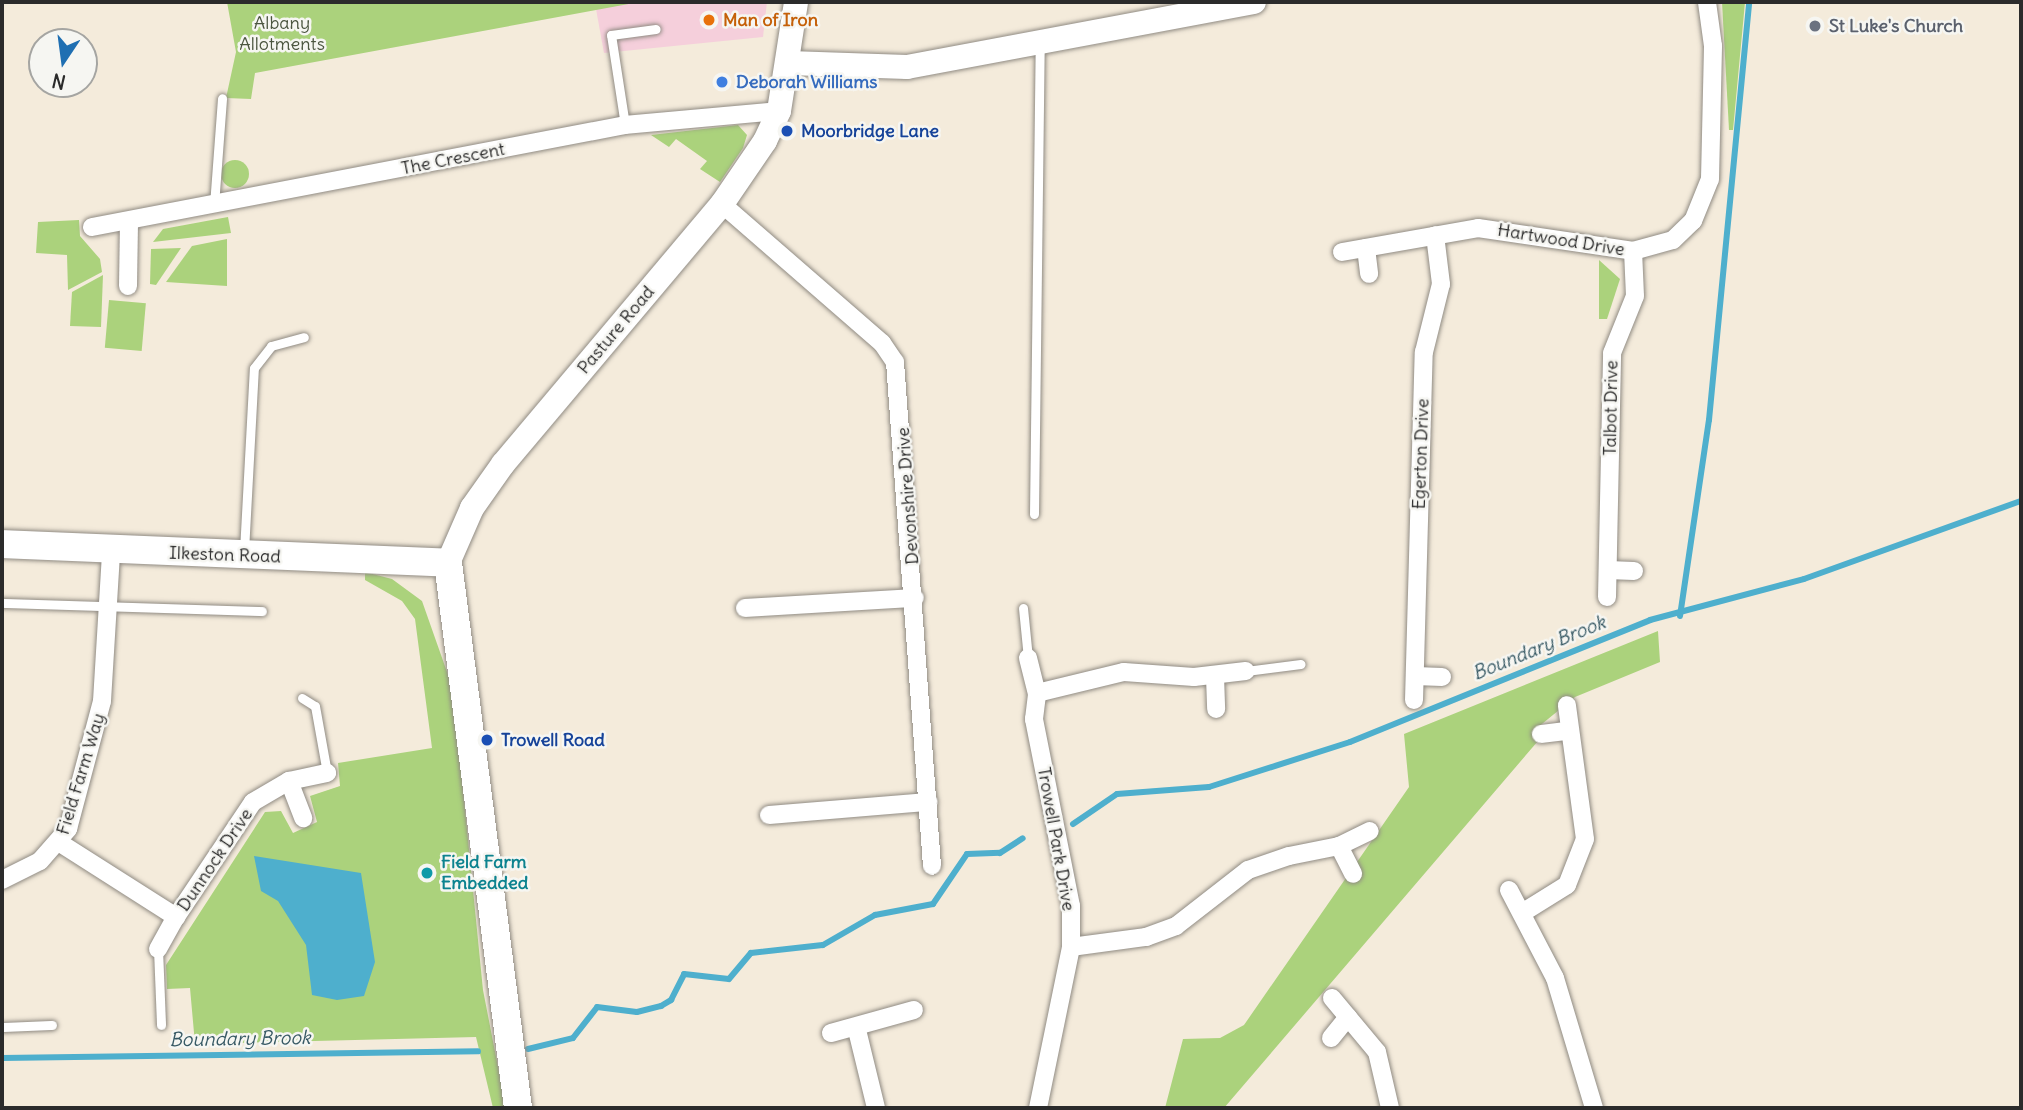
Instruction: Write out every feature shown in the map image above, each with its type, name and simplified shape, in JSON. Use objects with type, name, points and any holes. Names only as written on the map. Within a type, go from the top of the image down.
[{"type":"main road","name":"Pasture Road","points":[[448,564],[472,508],[503,464],[722,204],[779,111],[789,63],[796,2]]},
{"type":"main road","points":[[789,63],[873,70],[1254,2]]},
{"type":"main road","name":"Ilkeston Road","points":[[2,544],[111,552],[448,564]]},
{"type":"main road","points":[[448,564],[464,657],[506,1049],[518,1108]]},
{"type":"street","name":"Hartwood Drive","points":[[1342,252],[1435,235],[1503,228],[1633,251],[1672,240],[1706,197],[1713,46],[1707,2]]},
{"type":"street","name":"The Crescent","points":[[92,227],[129,224],[625,125],[779,111]]},
{"type":"street","name":"Devonshire Drive","points":[[722,204],[882,343],[895,362],[915,598],[932,866]]},
{"type":"street","points":[[128,286],[129,224]]},
{"type":"street","name":"Egerton Drive","points":[[1414,700],[1424,352],[1440,284],[1435,235]]},
{"type":"street","points":[[1366,248],[1369,274]]},
{"type":"street","name":"Talbot Drive","points":[[1607,597],[1612,353],[1635,296],[1633,251]]},
{"type":"street","name":"Field Farm Way","points":[[2,880],[27,870],[60,843],[99,718],[111,552]]},
{"type":"street","points":[[1608,570],[1634,571]]},
{"type":"street","points":[[745,608],[915,598]]},
{"type":"street","name":"Trowell Park Drive","points":[[1028,658],[1037,693],[1034,719],[1071,906],[1071,947],[1038,1108]]},
{"type":"street","points":[[1037,693],[1124,672],[1215,676],[1246,671]]},
{"type":"street","points":[[1215,676],[1216,709]]},
{"type":"street","points":[[1415,676],[1442,677]]},
{"type":"street","points":[[1522,913],[1567,885],[1578,869],[1586,813],[1567,732],[1567,705]]},
{"type":"street","points":[[1541,734],[1567,732]]},
{"type":"street","name":"Dunnock Drive","points":[[158,949],[244,812],[289,782],[327,773]]},
{"type":"street","points":[[289,782],[303,818]]},
{"type":"street","points":[[769,815],[928,802]]},
{"type":"street","points":[[1071,947],[1146,937],[1176,926],[1248,870],[1339,846],[1370,831]]},
{"type":"street","name":"Dunnock Drive","points":[[60,843],[176,917]]},
{"type":"street","points":[[1339,846],[1353,874]]},
{"type":"street","points":[[1509,890],[1555,978],[1594,1108]]},
{"type":"street","points":[[1332,998],[1377,1052],[1390,1108]]},
{"type":"street","points":[[831,1033],[857,1030],[914,1010]]},
{"type":"street","points":[[1331,1038],[1348,1017]]},
{"type":"street","points":[[857,1030],[876,1108]]},
{"type":"lane","points":[[625,125],[611,36],[656,29]]},
{"type":"lane","points":[[1034,514],[1040,42]]},
{"type":"lane","points":[[214,206],[222,99]]},
{"type":"lane","points":[[244,556],[254,368],[271,346],[304,337]]},
{"type":"lane","points":[[2,603],[108,610],[262,611]]},
{"type":"lane","name":"Trowell Park Drive","points":[[1023,608],[1028,658]]},
{"type":"lane","points":[[1246,671],[1301,664]]},
{"type":"lane","points":[[302,698],[315,706],[327,773]]},
{"type":"lane","points":[[158,949],[161,1025]]},
{"type":"lane","points":[[2,1027],[52,1025]]},
{"type":"shaded area","points":[[634,2],[767,2],[763,37],[604,53],[596,9]]},
{"type":"green space","name":"Albany Allotments","points":[[227,2],[634,3],[255,73],[251,99],[226,98],[236,52]]},
{"type":"green space","points":[[1722,2],[1745,2],[1733,130],[1729,130]]},
{"type":"green space","points":[[738,125],[747,135],[743,148],[720,182],[700,169],[707,161],[676,139],[669,147],[651,135]]},
{"type":"green space","points":[[235,160],[245,164],[249,174],[245,184],[235,188],[225,184],[221,174],[225,164]]},
{"type":"green space","points":[[228,217],[231,233],[153,242],[163,229]]},
{"type":"green space","points":[[79,220],[80,236],[100,259],[102,272],[68,290],[67,255],[36,253],[38,222]]},
{"type":"green space","points":[[227,239],[227,286],[166,282],[192,246]]},
{"type":"green space","points":[[181,248],[156,285],[150,284],[151,249]]},
{"type":"green space","points":[[1599,260],[1620,279],[1607,319],[1599,319]]},
{"type":"green space","points":[[103,275],[101,327],[70,326],[72,292]]},
{"type":"green space","points":[[109,300],[146,303],[142,351],[105,348]]},
{"type":"green space","points":[[365,572],[392,579],[422,601],[453,689],[483,990],[506,1108],[493,1108],[476,1037],[195,1044],[190,988],[167,989],[166,965],[265,812],[281,811],[293,833],[317,822],[310,796],[340,786],[338,763],[432,748],[415,619],[402,601],[365,580]]},
{"type":"green space","points":[[1658,631],[1660,662],[1575,697],[1537,728],[1538,741],[1224,1108],[1165,1108],[1183,1039],[1220,1038],[1244,1025],[1409,787],[1404,734]]},
{"type":"water","points":[[254,856],[361,873],[375,962],[364,996],[337,1000],[312,995],[306,945],[278,901],[261,891]]},
{"type":"waterway","points":[[1680,616],[1709,420],[1749,2]]},
{"type":"waterway","name":"Boundary Brook","points":[[1073,824],[1117,794],[1209,787],[1350,742],[1650,620],[1804,579],[2021,501]]},
{"type":"waterway","name":"Boundary Brook","points":[[528,1049],[573,1038],[597,1007],[637,1012],[661,1006],[671,1000],[684,974],[729,979],[751,953],[823,945],[875,915],[933,904],[967,854],[1000,853],[1023,838]]},
{"type":"waterway","name":"Boundary Brook","points":[[2,1058],[478,1051]]},
{"type":"place","name":"Man of Iron","points":[[709,20]]},
{"type":"place","name":"St Luke's Church","points":[[1815,26]]},
{"type":"place","name":"Deborah Williams","points":[[722,82]]},
{"type":"place","name":"Moorbridge Lane","points":[[787,131]]},
{"type":"place","name":"Trowell Road","points":[[487,740]]},
{"type":"place","name":"Field Farm Embedded","points":[[427,873]]}]
